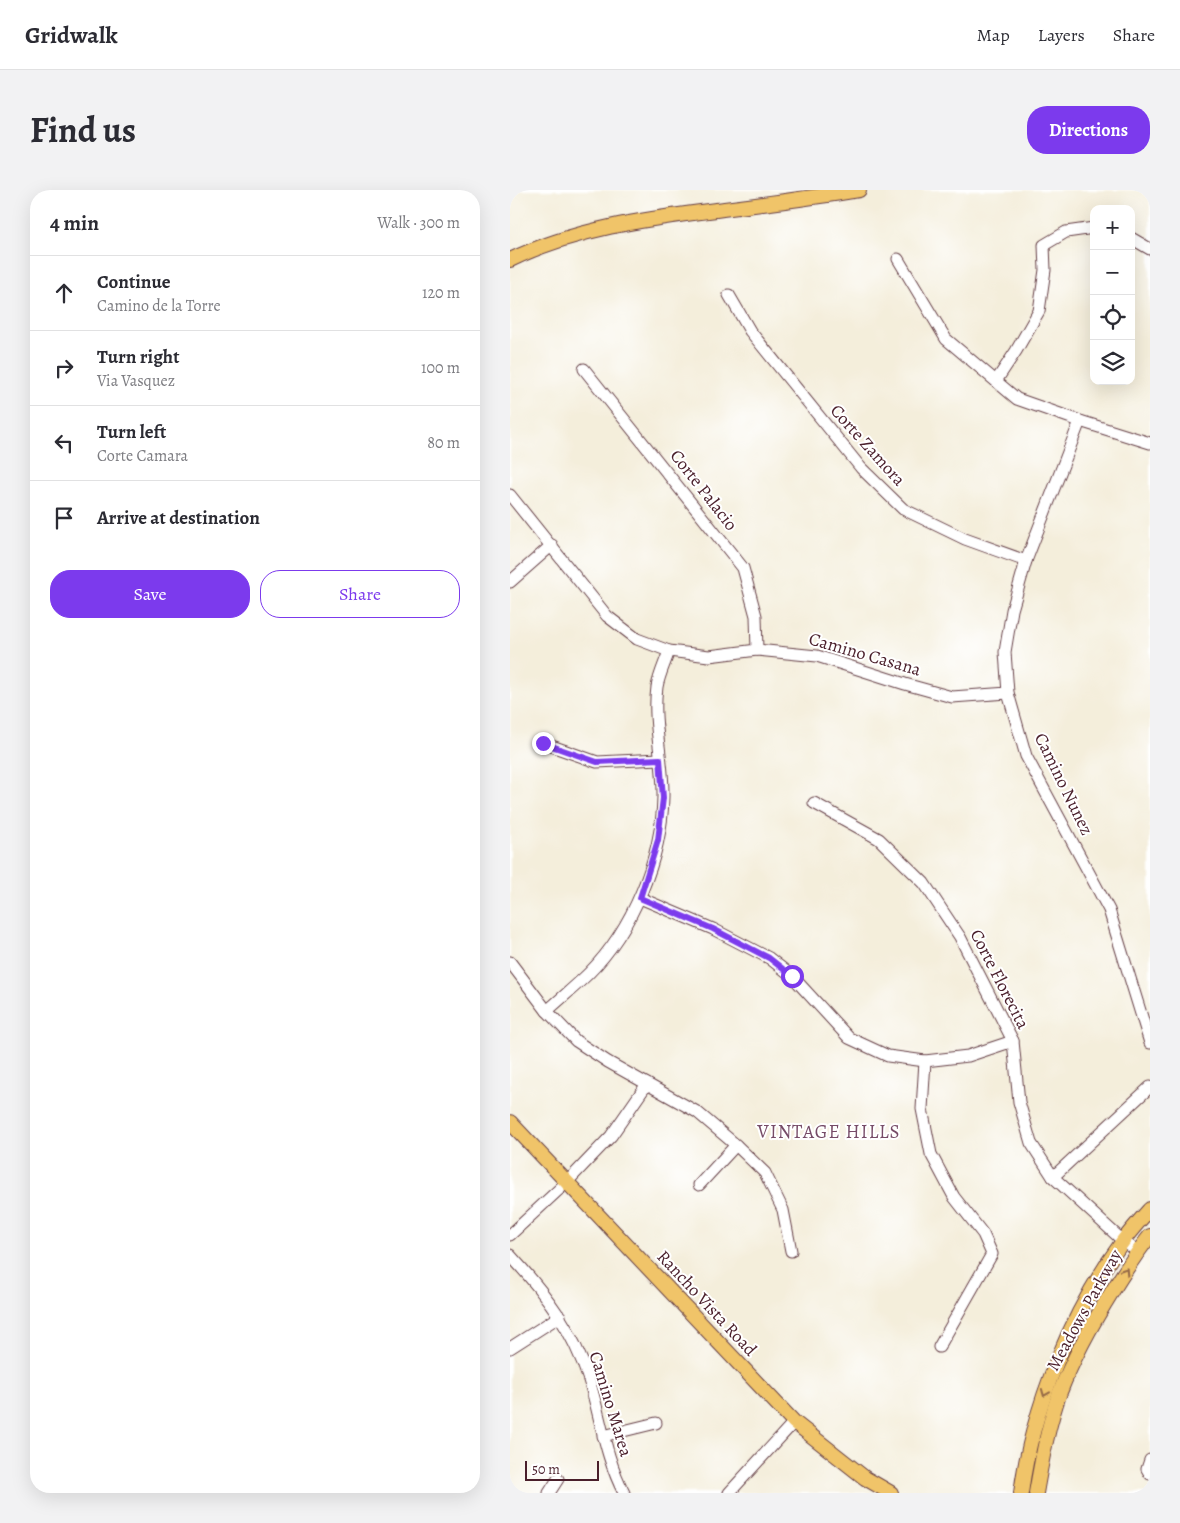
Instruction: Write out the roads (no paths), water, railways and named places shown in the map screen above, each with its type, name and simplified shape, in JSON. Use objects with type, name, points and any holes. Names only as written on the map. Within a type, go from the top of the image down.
[{"type":"main road","points":[[510,260],[550,243],[611,226],[859,190]]},
{"type":"main road","name":"Rancho Vista Road","points":[[510,1122],[794,1422],[865,1478],[891,1493]]},
{"type":"main road","name":"Meadows Parkway","points":[[1021,1493],[1025,1465],[1040,1406],[1063,1349],[1089,1295],[1123,1241],[1150,1208]]},
{"type":"main road","name":"Meadows Parkway","points":[[1036,1493],[1047,1438],[1060,1393],[1078,1351],[1137,1251],[1150,1236]]},
{"type":"street","points":[[996,380],[1016,351],[1039,310],[1045,270],[1044,245],[1066,232],[1090,229]]},
{"type":"street","points":[[1135,240],[1150,249]]},
{"type":"street","points":[[898,259],[946,339],[1017,399],[1150,443]]},
{"type":"street","name":"Corte Zamora","points":[[729,294],[750,331],[860,468],[903,509],[964,539],[1026,561]]},
{"type":"street","name":"Corte Palacio","points":[[584,369],[744,568],[756,616],[757,650]]},
{"type":"street","name":"Camino Nunez","points":[[1080,421],[1026,561],[1012,610],[1005,652],[1008,693],[1026,756],[1109,910],[1150,1043]]},
{"type":"street","name":"Camino Casana","points":[[510,495],[607,616],[637,639],[669,651],[709,656],[757,650],[818,656],[952,697],[1008,693]]},
{"type":"street","points":[[510,582],[552,545]]},
{"type":"street","points":[[547,1011],[590,972],[620,933],[640,898],[658,840],[663,798],[656,723],[657,686],[669,651]]},
{"type":"street","points":[[543,743],[597,762],[660,759]]},
{"type":"street","name":"Corte Florecita","points":[[814,803],[879,839],[924,883],[960,937],[1013,1041],[1018,1102],[1031,1143],[1053,1177],[1123,1241],[1137,1251]]},
{"type":"street","points":[[640,898],[713,929],[769,958],[792,976],[849,1038],[888,1056],[925,1061],[968,1056],[1013,1041]]},
{"type":"street","points":[[510,962],[547,1011],[576,1040],[608,1062],[697,1112],[736,1145],[765,1174],[783,1210],[791,1251]]},
{"type":"street","points":[[925,1061],[922,1109],[931,1154],[954,1197],[983,1234],[992,1254],[939,1347]]},
{"type":"street","points":[[510,1235],[567,1182],[611,1136],[647,1084]]},
{"type":"street","points":[[1053,1177],[1150,1087]]},
{"type":"street","points":[[699,1185],[736,1145]]},
{"type":"street","name":"Camino Marea","points":[[510,1255],[540,1288],[560,1316],[576,1347],[589,1380],[609,1460],[624,1493]]},
{"type":"street","points":[[510,1348],[560,1316]]},
{"type":"street","points":[[735,1491],[794,1422]]},
{"type":"street","points":[[603,1436],[656,1423]]},
{"type":"street","points":[[1150,1460],[1147,1469],[1150,1474]]},
{"type":"street","points":[[549,1493],[558,1479]]},
{"type":"district","name":"VINTAGE HILLS","points":[[829,1131]]}]
